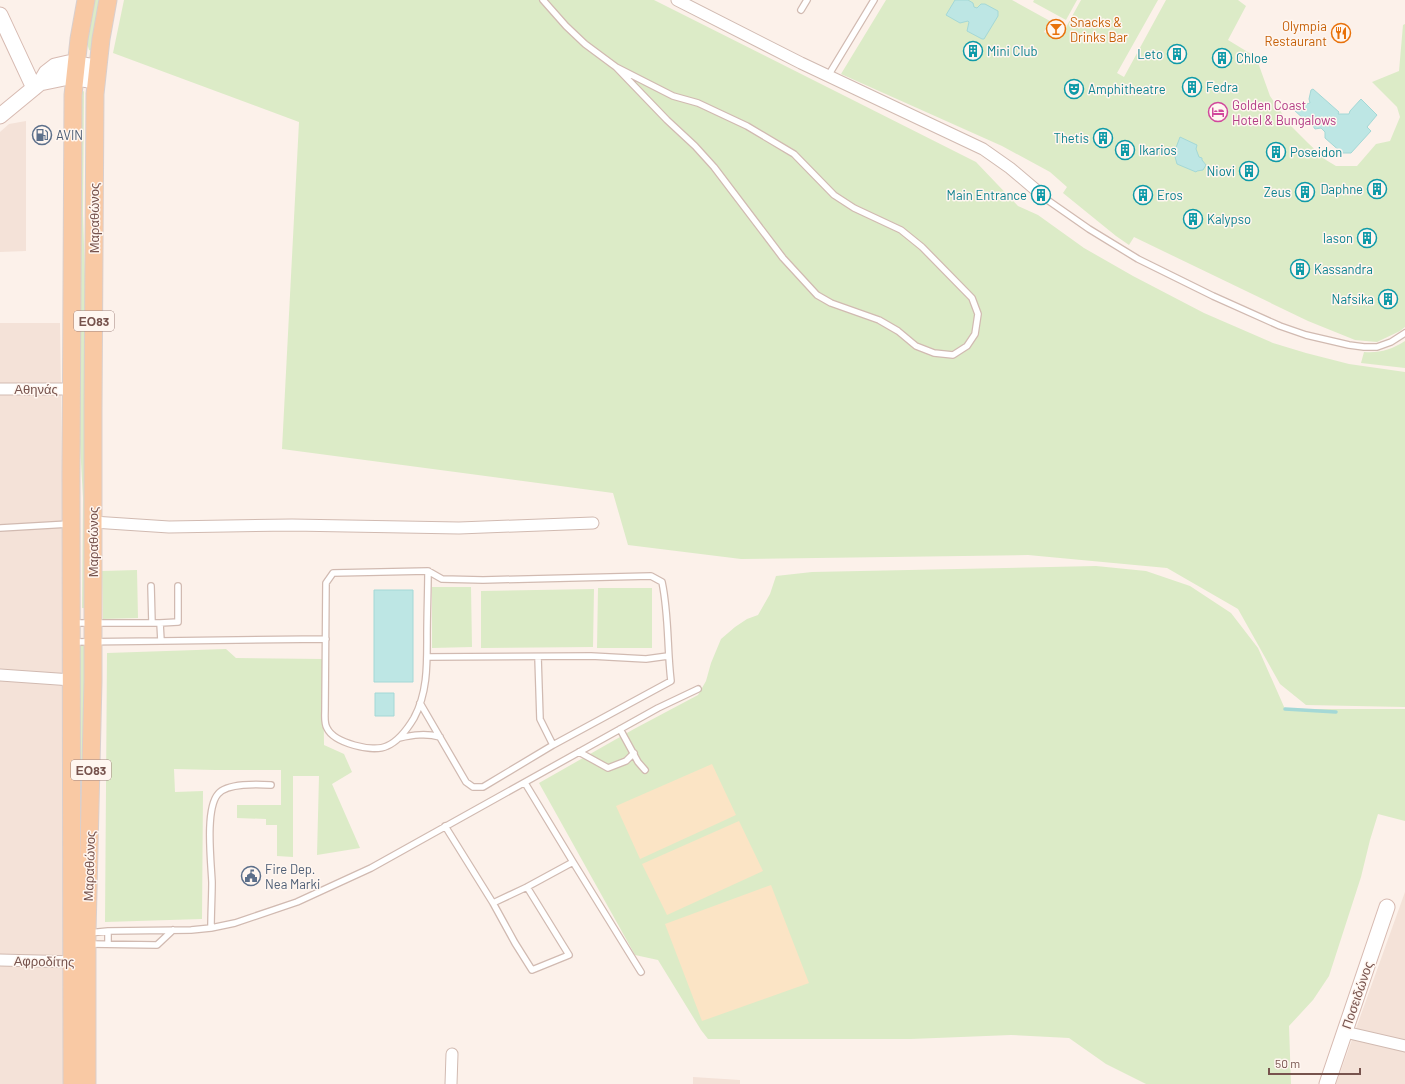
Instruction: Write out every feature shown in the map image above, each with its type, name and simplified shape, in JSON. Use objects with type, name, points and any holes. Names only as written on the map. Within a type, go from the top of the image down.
[{"type":"main road","name":"Μαραθώνος","points":[[72,1084],[80,962],[72,680],[71,389],[73,95],[75,71],[86,0]]},
{"type":"main road","name":"Μαραθώνος","points":[[80,939],[100,642],[93,522],[95,102],[97,74],[108,0]]},
{"type":"main road","name":"Μαραθώνος","points":[[80,962],[88,1084]]},
{"type":"street","points":[[676,0],[828,76],[983,149],[1010,168],[1036,190]]},
{"type":"street","points":[[0,15],[37,86]]},
{"type":"street","points":[[0,116],[37,86],[46,73],[55,66],[61,64],[75,71],[97,74]]},
{"type":"street","name":"Αθηνάς","points":[[0,389],[71,389]]},
{"type":"street","points":[[93,522],[169,527],[292,526],[459,528],[593,523]]},
{"type":"street","points":[[0,675],[72,680]]},
{"type":"street","name":"Ποσειδώνος","points":[[1327,1084],[1387,907]]},
{"type":"street","name":"Αφροδίτης","points":[[0,960],[80,962]]},
{"type":"street","points":[[1345,1032],[1405,1046]]},
{"type":"street","points":[[451,1084],[452,1054]]},
{"type":"lane","points":[[543,0],[585,44],[616,67],[667,120],[695,146],[714,167],[767,238],[802,280],[817,295],[831,302],[879,320],[898,331],[922,349],[934,353],[952,355],[967,346],[976,334],[978,314],[972,298],[922,247],[901,230],[854,208],[834,195],[794,154],[748,126],[698,103],[673,96],[616,67]]},
{"type":"lane","points":[[801,10],[807,0]]},
{"type":"lane","points":[[828,76],[874,0]]},
{"type":"lane","points":[[1046,199],[1089,229],[1138,259],[1213,296],[1280,326],[1306,335],[1364,347],[1377,347],[1391,342],[1405,333]]},
{"type":"lane","points":[[0,528],[71,524]]},
{"type":"lane","points":[[420,703],[466,782],[473,787],[484,787],[553,745],[671,681],[668,656],[666,603],[662,582],[651,576],[483,580],[442,579],[428,571],[333,573],[326,583],[325,721],[327,729],[332,735],[340,740],[361,747],[386,747],[399,738],[414,717],[424,693],[427,658],[428,571]]},
{"type":"lane","points":[[152,586],[152,623]]},
{"type":"lane","points":[[72,623],[98,624],[178,622],[178,586]]},
{"type":"lane","points":[[160,622],[161,641]]},
{"type":"lane","points":[[72,642],[326,639]]},
{"type":"lane","points":[[427,658],[591,656],[646,659],[668,656]]},
{"type":"lane","points":[[538,657],[540,719],[553,745]]},
{"type":"lane","points":[[80,939],[108,931],[191,930],[211,928],[235,923],[304,899],[371,868],[658,708],[698,689]]},
{"type":"lane","points":[[620,729],[645,770]]},
{"type":"lane","points":[[399,738],[430,734],[440,737]]},
{"type":"lane","points":[[579,752],[608,768],[626,762],[634,753]]},
{"type":"lane","points":[[525,783],[641,972]]},
{"type":"lane","points":[[211,928],[210,833],[212,807],[218,793],[228,788],[250,784],[271,785]]},
{"type":"lane","points":[[445,826],[493,903],[532,970],[569,955],[528,887]]},
{"type":"lane","points":[[493,903],[528,887],[573,862]]},
{"type":"lane","points":[[80,939],[108,944],[157,945],[173,930]]},
{"type":"lane","points":[[108,931],[108,944]]},
{"type":"shaded area","points":[[26,121],[26,251],[0,252],[0,132],[9,124]]},
{"type":"shaded area","points":[[0,323],[60,323],[63,538],[63,1084],[0,1084]]},
{"type":"shaded area","points":[[1405,892],[1405,1084],[1336,1084]]},
{"type":"shaded area","points":[[693,1077],[740,1080],[740,1084],[693,1084]]},
{"type":"green space","points":[[93,0],[101,0],[92,51],[89,50],[86,39]]},
{"type":"green space","points":[[124,0],[654,0],[976,162],[1018,206],[1038,215],[1084,248],[1133,276],[1204,313],[1273,343],[1306,353],[1349,364],[1405,372],[1405,707],[1306,705],[1280,684],[1238,609],[1167,568],[1028,555],[741,559],[628,545],[613,493],[282,449],[299,122],[113,53]]},
{"type":"green space","points":[[886,0],[1012,0],[1050,21],[1044,32],[1059,40],[1081,0],[1158,0],[1117,73],[1124,77],[1166,0],[1238,0],[1246,6],[1228,40],[1256,57],[1270,96],[1290,125],[1326,160],[1336,166],[1357,166],[1376,144],[1390,141],[1400,117],[1397,107],[1372,82],[1399,71],[1403,25],[1405,24],[1405,327],[1377,342],[1355,340],[1308,321],[1134,237],[1129,245],[1063,193],[1067,187],[1050,172],[1002,146],[841,74]]},
{"type":"green space","points":[[1034,0],[1077,0],[1066,20],[1033,2]]},
{"type":"green space","points":[[84,91],[83,214],[87,342],[86,608],[82,608],[83,498],[78,408],[82,92]]},
{"type":"green space","points":[[1405,341],[1405,368],[1361,363],[1364,352],[1385,350],[1395,347]]},
{"type":"green space","points":[[1096,566],[1146,571],[1190,586],[1231,613],[1258,648],[1285,709],[1405,709],[1405,821],[1378,814],[1361,877],[1329,976],[1313,1000],[1289,1026],[1291,1084],[1146,1084],[1106,1064],[1069,1038],[1011,1035],[911,1039],[708,1039],[658,960],[635,955],[539,783],[634,729],[698,695],[706,681],[711,663],[721,639],[747,619],[758,615],[770,594],[776,576],[812,572]]},
{"type":"green space","points":[[137,570],[138,618],[103,619],[102,571]]},
{"type":"green space","points":[[432,587],[471,587],[472,647],[432,648]]},
{"type":"green space","points":[[598,588],[652,588],[652,648],[597,648]]},
{"type":"green space","points":[[594,589],[593,647],[481,648],[481,591]]},
{"type":"green space","points":[[80,645],[87,645],[82,928],[77,819]]},
{"type":"green space","points":[[226,649],[236,658],[323,659],[324,745],[344,754],[352,772],[332,784],[360,848],[317,855],[319,776],[293,776],[293,857],[277,856],[277,825],[266,825],[266,819],[237,818],[237,805],[281,805],[281,770],[174,769],[175,792],[203,791],[202,919],[105,922],[107,653]]},
{"type":"sand","points":[[712,764],[736,815],[640,859],[616,806]]},
{"type":"sand","points":[[739,821],[763,871],[667,915],[642,864]]},
{"type":"sand","points":[[771,885],[809,983],[702,1021],[665,924]]},
{"type":"water","points":[[955,0],[968,0],[973,3],[974,7],[977,8],[981,4],[985,4],[998,11],[998,16],[984,39],[967,31],[968,21],[960,23],[946,15]]},
{"type":"water","points":[[1313,89],[1339,112],[1338,114],[1349,114],[1361,99],[1377,115],[1367,127],[1371,131],[1351,153],[1342,153],[1325,138],[1325,132],[1321,128],[1315,129],[1313,126],[1315,124],[1312,119],[1305,120],[1294,110],[1310,103],[1309,99],[1311,90]]},
{"type":"water","points":[[1180,137],[1197,145],[1196,149],[1199,157],[1202,158],[1206,165],[1203,170],[1196,172],[1177,164],[1174,153]]},
{"type":"water","points":[[374,590],[413,590],[413,682],[374,682]]},
{"type":"water","points":[[375,693],[394,693],[394,716],[375,716]]},
{"type":"waterway","points":[[1285,709],[1336,712]]},
{"type":"tunnel","points":[[1036,190],[1043,196]]},
{"type":"place","name":"Snacks & Drinks Bar","points":[[1056,29]]},
{"type":"place","name":"Olympia Restaurant","points":[[1341,33]]},
{"type":"place","name":"Mini Club","points":[[973,51]]},
{"type":"place","name":"Leto","points":[[1177,54]]},
{"type":"place","name":"Chloe","points":[[1222,58]]},
{"type":"place","name":"Fedra","points":[[1192,87]]},
{"type":"place","name":"Amphitheatre","points":[[1074,89]]},
{"type":"place","name":"Golden Coast Hotel & Bungalows","points":[[1218,112]]},
{"type":"place","name":"AVIN","points":[[42,135]]},
{"type":"place","name":"Thetis","points":[[1103,138]]},
{"type":"place","name":"Ikarios","points":[[1125,150]]},
{"type":"place","name":"Poseidon","points":[[1276,152]]},
{"type":"place","name":"Niovi","points":[[1249,171]]},
{"type":"place","name":"Daphne","points":[[1377,189]]},
{"type":"place","name":"Zeus","points":[[1305,192]]},
{"type":"place","name":"Main Entrance","points":[[1041,195]]},
{"type":"place","name":"Eros","points":[[1143,195]]},
{"type":"place","name":"Kalypso","points":[[1193,219]]},
{"type":"place","name":"Iason","points":[[1367,238]]},
{"type":"place","name":"Kassandra","points":[[1300,269]]},
{"type":"place","name":"Nafsika","points":[[1388,299]]},
{"type":"place","name":"Fire Dep. Nea Marki","points":[[251,876]]}]
